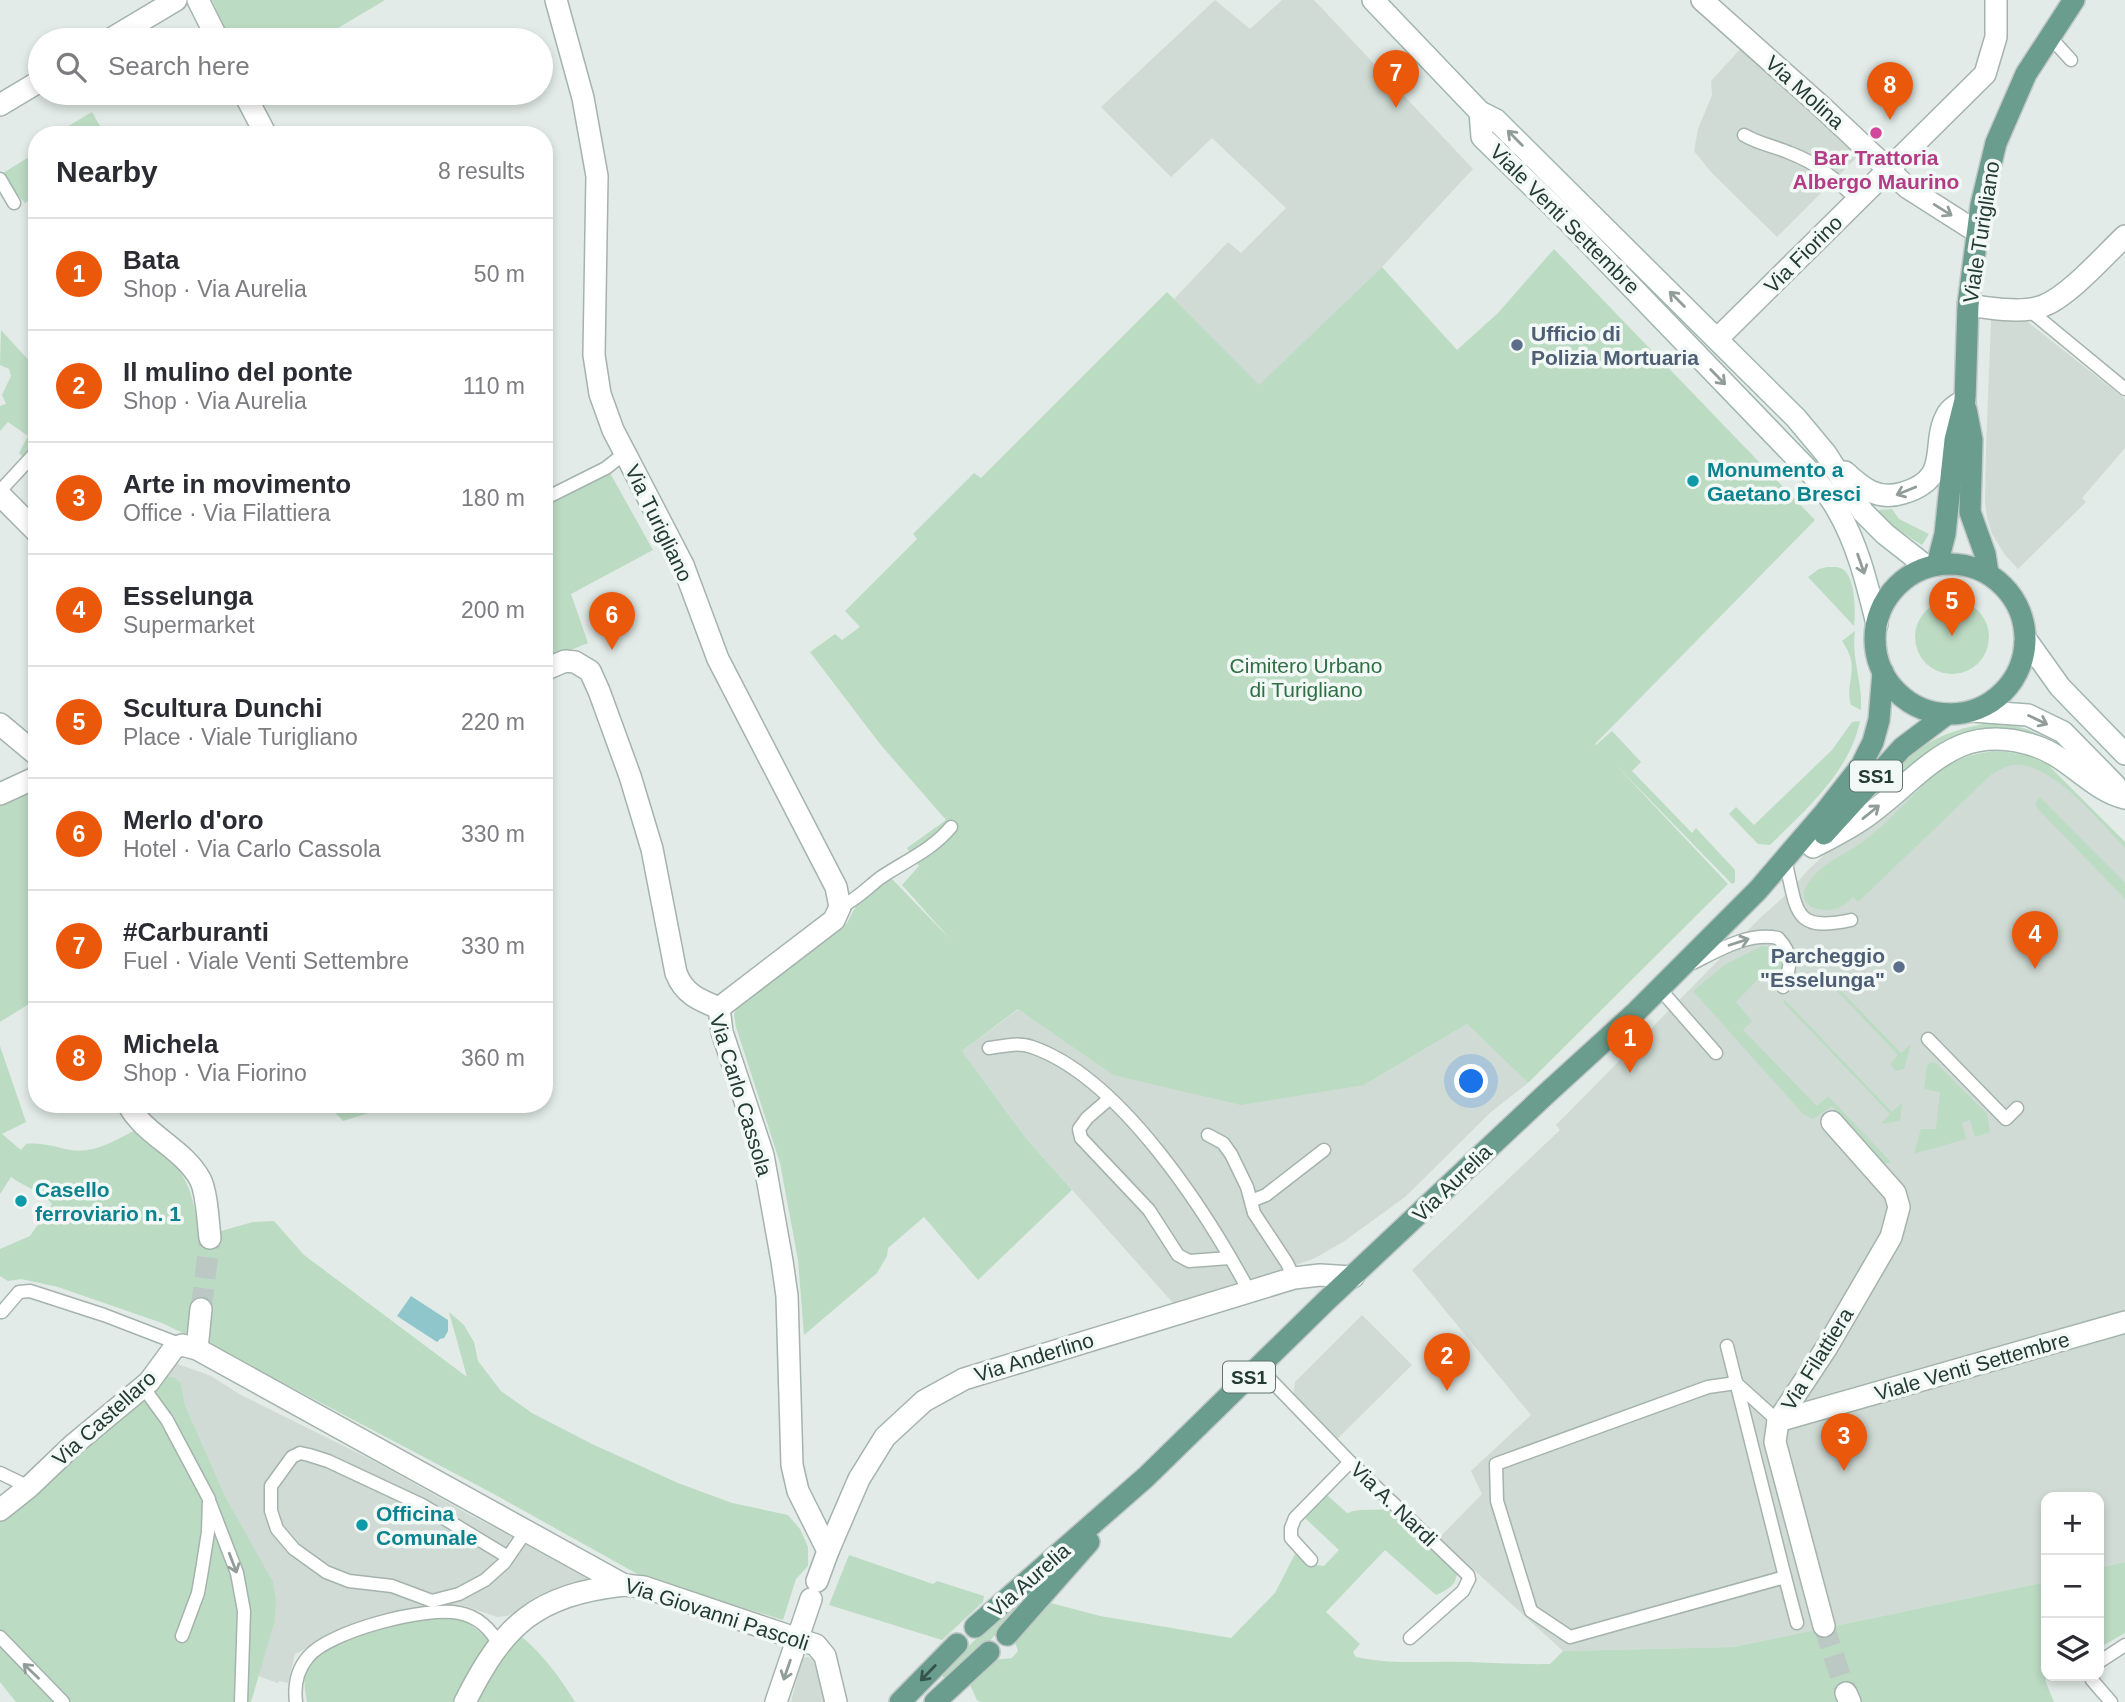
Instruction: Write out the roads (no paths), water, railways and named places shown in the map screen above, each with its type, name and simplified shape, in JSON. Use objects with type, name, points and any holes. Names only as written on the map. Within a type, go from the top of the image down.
[{"type":"main road","name":"Viale Turigliano","points":[[1988,573],[1970,512],[1972,440],[1965,400],[1968,305],[1981,205],[1996,144],[2026,74],[2074,0]]},
{"type":"main road","name":"Viale Turigliano","points":[[1932,566],[1945,534],[1955,440],[1965,400]]},
{"type":"main road","points":[[1962,564],[1988,573],[2004,586],[2016,602],[2023,620],[2023,658],[2015,677],[2003,692],[1972,711],[1947,714],[1922,709],[1900,695],[1883,672],[1876,650],[1877,624],[1885,603],[1898,584],[1916,572],[1932,566],[1962,564]]},
{"type":"main road","name":"Via Aurelia","points":[[975,1627],[1146,1478],[1353,1277],[1677,971],[1758,890],[1825,813],[1861,766],[1873,742],[1879,720],[1883,672]]},
{"type":"main road","name":"Via Aurelia","points":[[1758,890],[1813,847],[1902,748],[1947,714]]},
{"type":"main road","name":"Via Aurelia","points":[[1007,1635],[1146,1478]]},
{"type":"main road","points":[[900,1702],[957,1644]]},
{"type":"main road","points":[[935,1702],[989,1652]]},
{"type":"street","points":[[129,28],[176,0]]},
{"type":"street","points":[[198,0],[212,28]]},
{"type":"street","name":"Via Turigliano","points":[[556,0],[583,98],[597,176],[594,355],[600,394],[625,453],[683,565],[718,659],[836,887],[840,907]]},
{"type":"street","name":"Viale Venti Settembre","points":[[1373,0],[1480,112],[1496,120],[1796,418],[1826,454],[1863,512],[1885,534],[1932,566]]},
{"type":"street","name":"Via Molina","points":[[1702,0],[1908,188],[1977,232]]},
{"type":"street","name":"Via Fiorino","points":[[1717,339],[1985,74],[1996,37],[1997,0]]},
{"type":"street","points":[[0,105],[28,89]]},
{"type":"street","points":[[250,105],[261,126]]},
{"type":"street","name":"Viale Venti Settembre","points":[[1480,112],[1482,136],[1579,232],[1811,473],[1837,508],[1856,550],[1877,624]]},
{"type":"street","points":[[1968,305],[2028,309],[2043,307],[2057,299],[2125,236]]},
{"type":"street","points":[[1826,454],[1864,490],[1893,496],[1911,491],[1928,480],[1938,460],[1944,421],[1954,406],[1965,400]]},
{"type":"street","points":[[0,493],[28,523]]},
{"type":"street","points":[[2025,638],[2060,687],[2125,754]]},
{"type":"street","name":"Via Carlo Cassola","points":[[553,666],[565,661],[575,662],[590,671],[630,776],[652,849],[676,973],[682,987],[689,993],[719,1008],[722,1032],[763,1155],[782,1261],[787,1296],[792,1465],[798,1491],[828,1550]]},
{"type":"street","points":[[1972,711],[2028,715],[2063,732],[2125,797]]},
{"type":"street","points":[[0,724],[28,747]]},
{"type":"street","name":"SS1","points":[[1813,847],[1865,818],[1927,764],[1966,744],[1983,740],[2017,741],[2055,753],[2109,794],[2125,797]]},
{"type":"street","points":[[0,793],[28,781]]},
{"type":"street","points":[[719,1008],[834,920],[840,907]]},
{"type":"street","points":[[132,1113],[192,1168],[201,1181],[210,1238]]},
{"type":"street","name":"Via Filattiera","points":[[1824,1626],[1775,1442],[1778,1421],[1827,1347],[1891,1237],[1899,1207],[1895,1193],[1832,1122]]},
{"type":"street","name":"Via Anderlino","points":[[776,1702],[828,1550],[859,1479],[885,1437],[924,1401],[964,1379],[1249,1291],[1294,1278],[1320,1275],[1353,1277]]},
{"type":"street","points":[[189,1347],[201,1310]]},
{"type":"street","name":"Viale Venti Settembre","points":[[1778,1421],[2125,1322]]},
{"type":"street","name":"Via Castellaro","points":[[0,1510],[143,1387],[174,1348],[189,1347]]},
{"type":"street","name":"Via Giovanni Pascoli","points":[[189,1347],[624,1585],[644,1587],[816,1645],[825,1656],[836,1702]]},
{"type":"street","points":[[465,1702],[481,1671],[520,1621],[574,1593],[624,1585]]},
{"type":"lane","points":[[2050,37],[2071,60]]},
{"type":"lane","points":[[1744,135],[1757,143],[1790,152],[1816,164],[1857,200]]},
{"type":"lane","points":[[0,179],[14,203]]},
{"type":"lane","points":[[2028,309],[2125,390]]},
{"type":"lane","points":[[553,494],[606,468],[625,453]]},
{"type":"lane","points":[[0,493],[28,461]]},
{"type":"lane","points":[[840,907],[848,904],[880,878],[939,842],[951,827]]},
{"type":"lane","points":[[1787,868],[1796,910],[1805,919],[1816,924],[1830,925],[1851,920]]},
{"type":"lane","points":[[1677,971],[1727,946],[1765,935],[1778,938],[1791,956],[1791,967],[1783,987]]},
{"type":"lane","points":[[1659,988],[1716,1053]]},
{"type":"lane","points":[[1928,1039],[2006,1119],[2017,1108]]},
{"type":"lane","points":[[989,1048],[1016,1044],[1031,1046],[1082,1075],[1109,1100],[1145,1134],[1173,1171],[1249,1291]]},
{"type":"lane","points":[[1109,1100],[1087,1118],[1080,1129],[1081,1138],[1149,1210],[1178,1255],[1189,1261],[1230,1258]]},
{"type":"lane","points":[[1208,1135],[1223,1143],[1231,1154],[1254,1213],[1294,1278]]},
{"type":"lane","points":[[1251,1201],[1266,1195],[1324,1150]]},
{"type":"lane","points":[[2,1312],[19,1292],[30,1291],[189,1347]]},
{"type":"lane","points":[[1727,1346],[1797,1623]]},
{"type":"lane","name":"Via A. Nardi","points":[[1259,1368],[1469,1579],[1463,1591],[1410,1638]]},
{"type":"lane","points":[[1736,1383],[1778,1421]]},
{"type":"lane","points":[[1736,1383],[1708,1387],[1496,1464],[1497,1501],[1531,1611],[1570,1637],[1785,1577]]},
{"type":"lane","points":[[143,1387],[167,1420],[209,1499],[237,1573],[244,1611],[241,1702]]},
{"type":"lane","points":[[508,1557],[422,1505],[328,1461],[309,1455],[300,1453],[292,1457],[271,1486],[271,1511],[277,1529],[294,1549],[326,1572],[349,1581],[392,1586],[432,1601],[445,1599],[485,1580],[508,1557],[526,1531]]},
{"type":"lane","points":[[1311,1560],[1291,1538],[1291,1528],[1295,1518],[1350,1462]]},
{"type":"lane","points":[[0,1473],[29,1487]]},
{"type":"lane","points":[[182,1636],[198,1593],[208,1532],[209,1499]]},
{"type":"lane","points":[[296,1702],[295,1684],[309,1656],[334,1638],[366,1626],[406,1616],[449,1611],[471,1617],[488,1627],[499,1645]]},
{"type":"lane","points":[[0,1637],[63,1702]]},
{"type":"lane","points":[[2104,1659],[2125,1645]]},
{"type":"lane","points":[[2093,1681],[2111,1702]]},
{"type":"water","points":[[411,1296],[448,1320],[448,1331],[444,1338],[437,1342],[397,1316]]},
{"type":"tunnel","points":[[201,1309],[210,1238]]},
{"type":"tunnel","points":[[1824,1626],[1846,1693]]},
{"type":"place","name":"#Carburanti","points":[[1396,108]]},
{"type":"place","name":"Michela","points":[[1890,120]]},
{"type":"place","name":"Bar Trattoria Albergo Maurino","points":[[1876,133]]},
{"type":"place","name":"Ufficio di Polizia Mortuaria","points":[[1517,345]]},
{"type":"place","name":"Monumento a Gaetano Bresci","points":[[1693,481]]},
{"type":"place","name":"Scultura Dunchi","points":[[1952,636]]},
{"type":"place","name":"Merlo d'oro","points":[[612,650]]},
{"type":"place","name":"Parcheggio \"Esselunga\"","points":[[1899,967]]},
{"type":"place","name":"Esselunga","points":[[2035,969]]},
{"type":"place","name":"Bata","points":[[1630,1073]]},
{"type":"place","name":"Casello ferroviario n. 1","points":[[21,1201]]},
{"type":"place","name":"Il mulino del ponte","points":[[1447,1391]]},
{"type":"place","name":"Arte in movimento","points":[[1844,1471]]},
{"type":"place","name":"Officina Comunale","points":[[362,1525]]},
{"type":"park label","name":"Cimitero Urbano di Turigliano","points":[[1306,677]]}]
